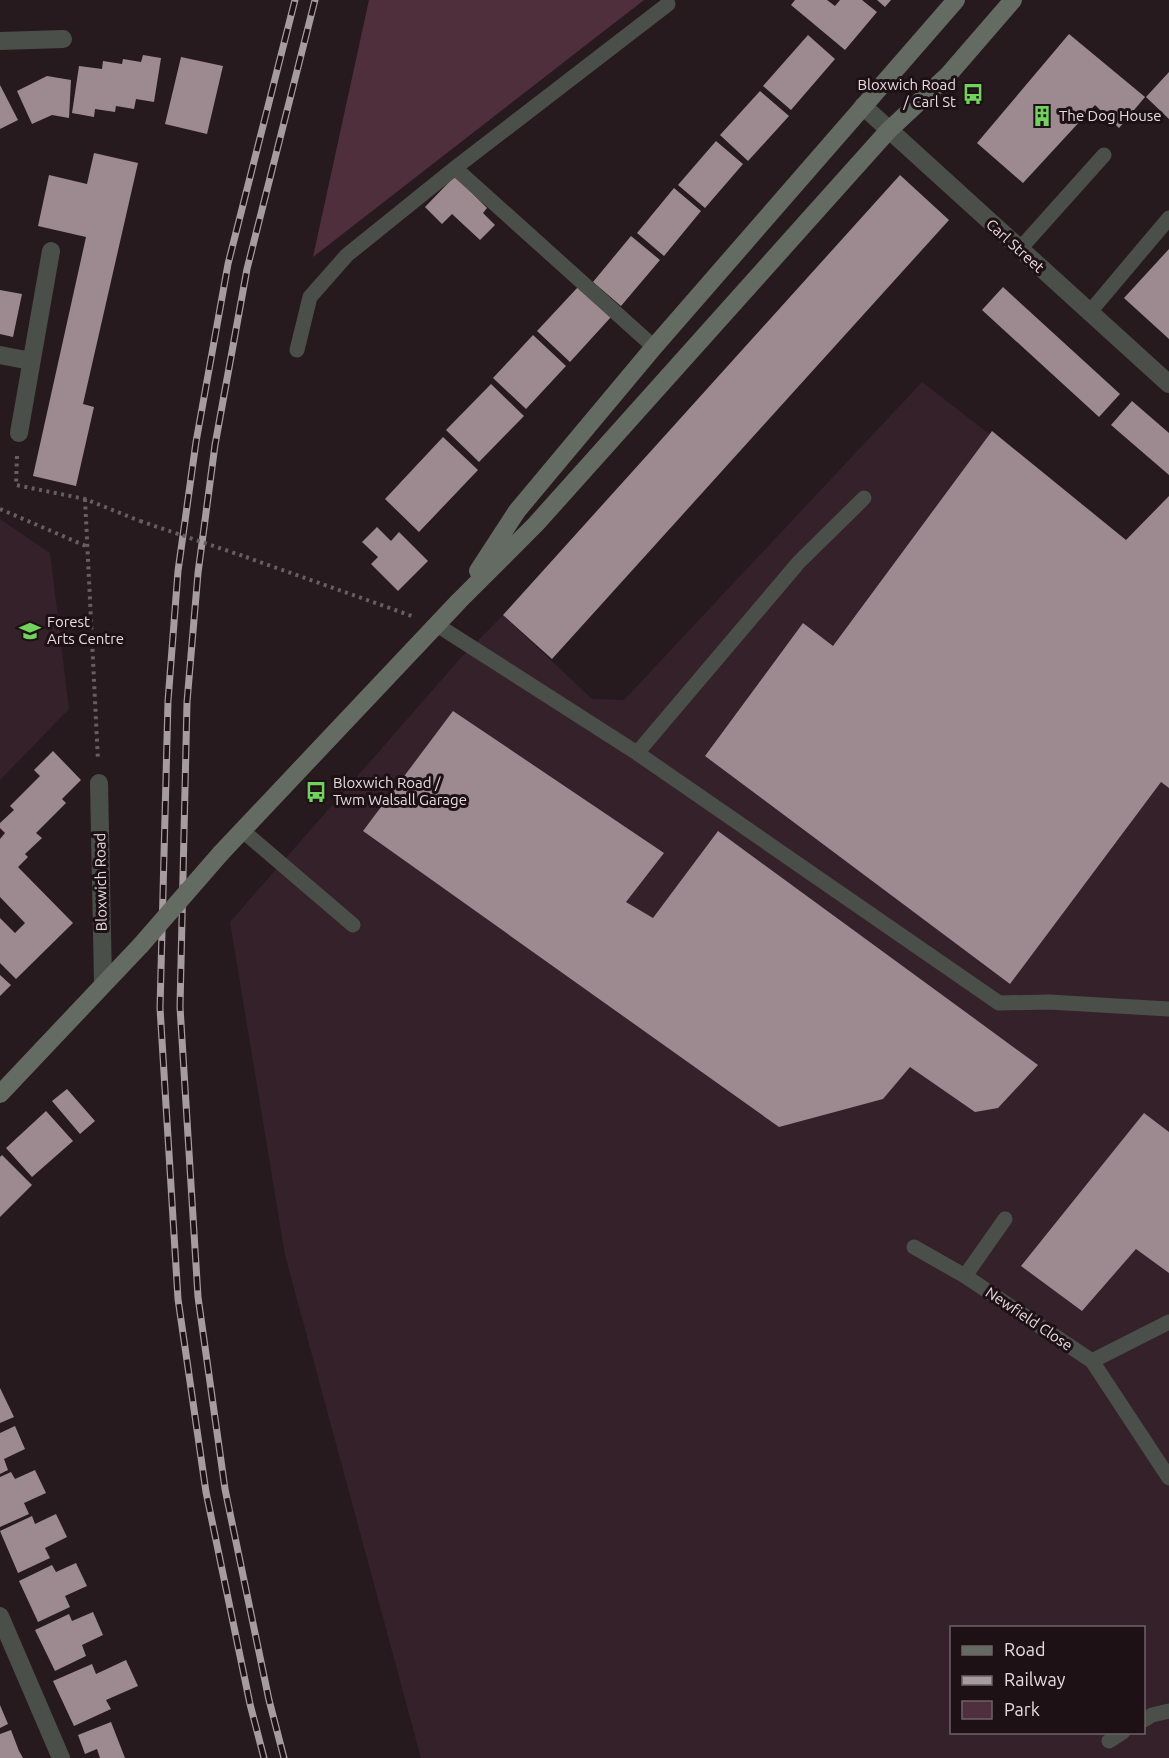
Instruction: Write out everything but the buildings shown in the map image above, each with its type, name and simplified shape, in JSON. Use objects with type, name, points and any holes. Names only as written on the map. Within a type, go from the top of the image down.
[{"type":"main road","points":[[459,601],[517,511],[654,347],[956,0]]},
{"type":"main road","points":[[0,1094],[103,982],[141,945],[221,853],[459,601],[536,524],[888,131],[949,74],[1013,0]]},
{"type":"street","points":[[2,40],[63,39]]},
{"type":"street","name":"Carl Street","points":[[862,106],[1169,384]]},
{"type":"street","points":[[19,433],[51,252]]},
{"type":"street","points":[[0,354],[31,360]]},
{"type":"street","name":"Bloxwich Road","points":[[99,783],[103,982]]},
{"type":"street","points":[[0,1616],[61,1758]]},
{"type":"lane","points":[[297,350],[310,297],[347,255],[455,168],[668,4]]},
{"type":"lane","points":[[1019,249],[1104,154]]},
{"type":"lane","points":[[455,168],[654,347]]},
{"type":"lane","points":[[1089,313],[1169,218]]},
{"type":"lane","points":[[637,753],[799,561],[864,498]]},
{"type":"lane","points":[[437,625],[637,753],[999,1003],[1049,1002],[1169,1009]]},
{"type":"lane","points":[[243,831],[353,925]]},
{"type":"lane","points":[[965,1276],[1005,1219]]},
{"type":"lane","name":"Newfield Close","points":[[914,1247],[965,1276],[1092,1361],[1169,1478]]},
{"type":"lane","points":[[1092,1361],[1169,1322]]},
{"type":"lane","points":[[1145,1719],[1169,1711]]},
{"type":"lane","points":[[1109,1741],[1120,1734]]},
{"type":"path","points":[[19,433],[16,485],[85,499],[140,521],[437,625]]},
{"type":"path","points":[[85,499],[99,783]]},
{"type":"path","points":[[0,509],[86,546]]},
{"type":"shaded area","points":[[922,382],[1126,540],[1169,496],[1169,1758],[421,1758],[285,1255],[230,922],[458,661],[503,615],[592,699],[624,700]]},
{"type":"shaded area","name":"Forest Arts Centre","points":[[0,519],[50,553],[69,709],[0,780]]},
{"type":"green space","points":[[369,0],[644,0],[313,257]]},
{"type":"railway","points":[[264,1758],[250,1704],[206,1492],[178,1299],[160,1008],[168,701],[178,571],[196,442],[228,264],[295,0]]},
{"type":"railway","points":[[284,1758],[269,1700],[225,1489],[198,1297],[180,1007],[187,702],[198,573],[215,445],[247,269],[315,0]]},
{"type":"place","name":"Bloxwich Road / Carl St","points":[[973,94]]},
{"type":"place","name":"The Dog House","points":[[1042,116]]},
{"type":"place","name":"Forest Arts Centre","points":[[30,631]]},
{"type":"place","name":"Bloxwich Road / Twm Walsall Garage","points":[[316,792]]}]
